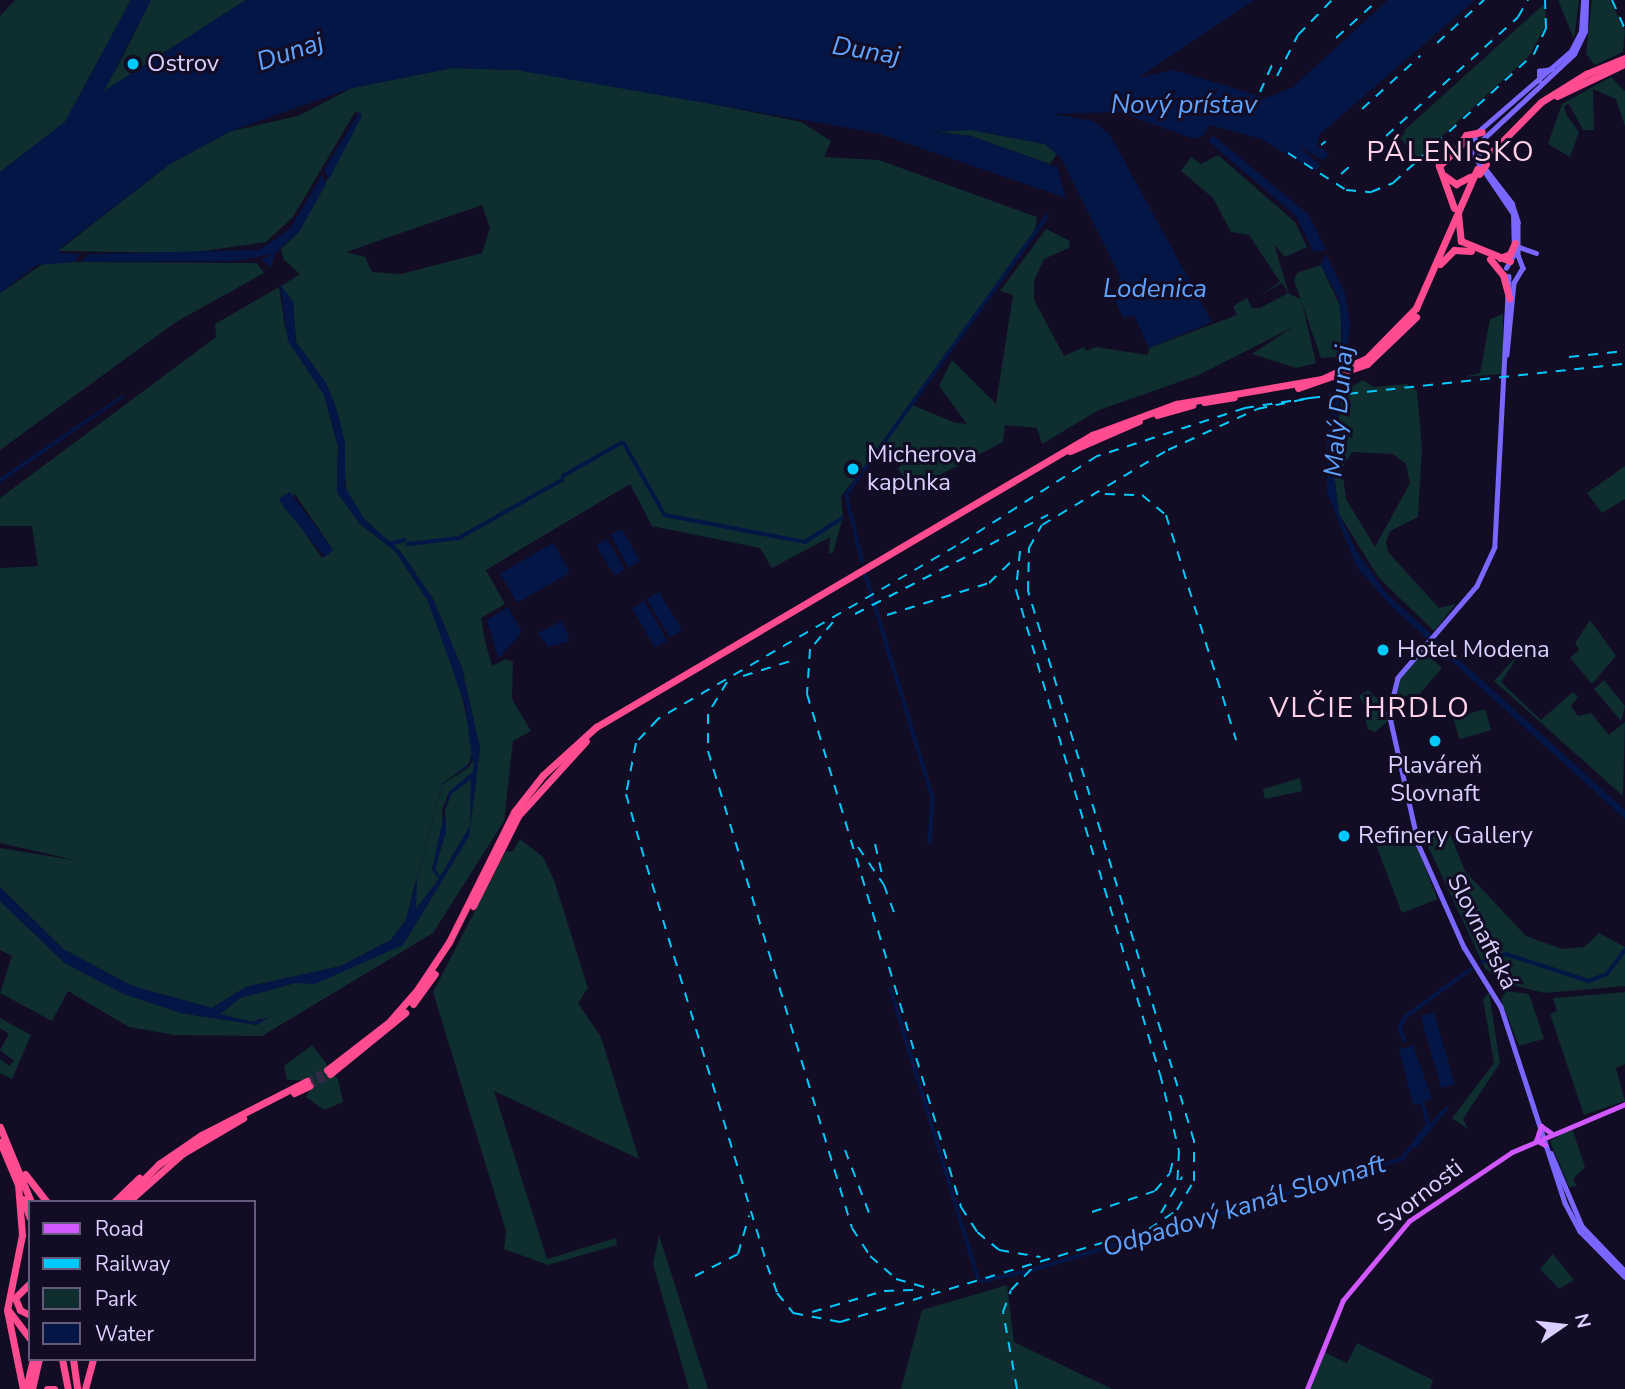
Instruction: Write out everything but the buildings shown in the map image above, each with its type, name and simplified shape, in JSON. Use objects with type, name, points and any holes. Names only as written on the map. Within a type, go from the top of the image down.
[{"type":"highway","points":[[1466,148],[1446,160],[1445,176],[1456,184],[1480,167],[1543,105],[1624,63]]},
{"type":"highway","points":[[1466,148],[1465,136],[1484,132]]},
{"type":"highway","points":[[1460,198],[1440,166],[1466,148]]},
{"type":"highway","points":[[328,1072],[389,1022],[417,990],[449,942],[514,812],[543,775],[596,727],[1061,451],[1119,423],[1195,402],[1314,383],[1370,359],[1415,318],[1440,264],[1460,198],[1480,167]]},
{"type":"highway","points":[[1456,213],[1461,241],[1506,264]]},
{"type":"highway","points":[[1370,359],[1416,308],[1456,213]]},
{"type":"highway","points":[[1440,264],[1458,249],[1492,258],[1508,256],[1516,247]]},
{"type":"highway","points":[[1492,258],[1511,292]]},
{"type":"highway","points":[[117,1200],[159,1164],[216,1126],[308,1084],[200,1141],[130,1200]]},
{"type":"highway","points":[[1,1130],[24,1173],[33,1200]]},
{"type":"highway","points":[[1,1130],[33,1200]]},
{"type":"highway","points":[[0,1142],[28,1212]]},
{"type":"highway","points":[[24,1173],[45,1200]]},
{"type":"highway","points":[[18,1184],[22,1235],[7,1300],[25,1389]]},
{"type":"highway","points":[[28,1284],[20,1288],[15,1300],[28,1313]]},
{"type":"highway","points":[[7,1300],[28,1338]]},
{"type":"highway","points":[[25,1389],[32,1361]]},
{"type":"highway","points":[[32,1389],[39,1361]]},
{"type":"highway","points":[[64,1361],[70,1389]]},
{"type":"highway","points":[[75,1361],[81,1389]]},
{"type":"highway","points":[[81,1389],[92,1361]]},
{"type":"highway","points":[[47,1389],[54,1389]]},
{"type":"main road","points":[[1466,148],[1552,69],[1578,39],[1585,0]]},
{"type":"main road","points":[[1466,148],[1576,51],[1586,28],[1585,0]]},
{"type":"main road","points":[[1480,167],[1484,132]]},
{"type":"main road","points":[[1466,148],[1475,137]]},
{"type":"main road","points":[[1466,148],[1515,210],[1516,247],[1506,264],[1511,292]]},
{"type":"main road","points":[[1466,148],[1510,209],[1516,247],[1521,260],[1506,264]]},
{"type":"main road","points":[[1516,247],[1526,253],[1536,253]]},
{"type":"main road","name":"Slovnaftská","points":[[1506,359],[1511,292],[1523,268],[1521,260]]},
{"type":"main road","points":[[1506,264],[1510,276],[1518,277]]},
{"type":"main road","points":[[1506,264],[1518,277]]},
{"type":"main road","name":"Slovnaftská","points":[[1510,276],[1495,547],[1482,578],[1396,681],[1389,705],[1413,827],[1462,943],[1499,1003],[1547,1144]]},
{"type":"main road","name":"Svornosti","points":[[1307,1389],[1341,1304],[1388,1242],[1456,1186],[1544,1136],[1625,1104]]},
{"type":"main road","points":[[1625,1271],[1580,1222],[1547,1144],[1536,1140],[1541,1126],[1551,1133],[1547,1144],[1576,1225],[1625,1277]]},
{"type":"green space","points":[[15,0],[131,0],[65,122],[0,172],[0,16]]},
{"type":"green space","points":[[151,0],[246,0],[103,92],[121,60]]},
{"type":"green space","points":[[1558,0],[1579,0],[1574,39],[1570,29]]},
{"type":"green space","points":[[1592,0],[1610,0],[1625,31],[1623,52],[1595,65],[1586,54]]},
{"type":"green space","points":[[1545,3],[1546,25],[1529,56],[1418,158],[1398,136]]},
{"type":"green space","points":[[452,68],[516,70],[609,83],[801,122],[831,141],[824,157],[879,160],[1037,217],[1035,231],[910,404],[953,422],[967,424],[939,386],[952,360],[996,404],[1013,295],[1000,291],[1046,229],[1070,241],[1069,248],[1044,259],[1034,281],[1034,300],[1064,356],[1084,347],[1086,351],[1096,347],[1148,355],[1149,348],[1237,315],[1233,306],[1247,298],[1252,308],[1260,308],[1288,293],[1282,283],[1261,295],[1280,282],[1249,235],[1231,232],[1213,198],[1181,171],[1191,157],[1201,164],[1218,155],[1295,222],[1307,247],[1285,257],[1274,244],[1289,294],[1301,299],[1316,363],[1296,368],[1252,354],[1293,327],[1199,375],[1099,410],[1042,444],[1037,428],[1005,425],[1003,442],[913,489],[898,469],[901,465],[881,446],[841,496],[843,517],[833,553],[829,554],[830,537],[772,568],[760,548],[652,526],[630,484],[486,570],[505,604],[481,618],[485,641],[492,666],[506,659],[513,662],[512,699],[531,731],[513,741],[504,821],[433,933],[262,1036],[175,1035],[129,1027],[68,991],[52,1021],[0,993],[12,956],[0,950],[0,901],[65,963],[124,994],[181,1013],[257,1025],[262,1018],[252,1022],[220,1014],[240,998],[295,983],[315,983],[403,945],[469,836],[480,748],[462,668],[433,599],[401,552],[364,519],[347,492],[337,411],[326,383],[296,342],[293,302],[281,286],[300,274],[284,260],[281,249],[299,232],[362,114],[355,112],[293,217],[266,242],[190,253],[58,251],[170,164],[231,131],[298,116],[352,88]],"holes":[[[482,205],[490,228],[482,253],[401,274],[372,272],[365,257],[346,252]]]},
{"type":"green space","points":[[1611,77],[1625,91],[1625,126],[1616,99],[1593,89],[1594,130],[1583,130],[1569,104],[1564,106],[1567,116],[1579,132],[1570,157],[1548,144],[1562,104]]},
{"type":"green space","points":[[971,130],[1045,144],[1057,154],[1050,164],[971,136],[931,131]]},
{"type":"green space","points":[[46,262],[257,263],[264,273],[176,322],[0,450],[0,293]]},
{"type":"green space","points":[[1321,265],[1341,308],[1341,357],[1321,358],[1294,280],[1297,273]]},
{"type":"green space","points":[[279,287],[285,327],[324,395],[338,446],[337,492],[359,523],[395,551],[428,601],[459,681],[473,751],[467,767],[443,783],[437,810],[443,784],[468,768],[475,758],[473,772],[449,792],[442,810],[443,833],[432,869],[439,879],[416,909],[416,880],[406,920],[391,940],[341,966],[246,987],[212,1008],[132,986],[63,949],[0,887],[0,848],[79,861],[0,843],[0,568],[38,566],[32,526],[0,526],[0,498],[216,337],[215,324]],"holes":[[[295,494],[333,550],[322,558],[286,505]]]},
{"type":"green space","points":[[1503,314],[1503,374],[1463,377],[1480,373],[1490,319]]},
{"type":"green space","points":[[1363,380],[1374,387],[1407,384],[1417,391],[1422,448],[1418,517],[1390,531],[1386,542],[1388,552],[1439,608],[1456,604],[1434,631],[1379,578],[1339,514],[1332,457],[1343,391]],"holes":[[[1352,452],[1393,454],[1406,464],[1410,483],[1375,547],[1346,499],[1342,468]]]},
{"type":"green space","points":[[1625,466],[1625,499],[1602,513],[1587,493]]},
{"type":"green space","points":[[1590,620],[1616,656],[1592,684],[1570,658],[1579,650],[1575,643]]},
{"type":"green space","points":[[1523,649],[1501,682],[1541,720],[1573,692],[1578,697],[1571,706],[1578,716],[1591,713],[1609,735],[1625,722],[1623,796],[1494,681]]},
{"type":"green space","points":[[1423,651],[1442,668],[1418,696],[1401,696],[1394,702],[1395,738],[1391,713],[1400,678]]},
{"type":"green space","points":[[1604,680],[1625,706],[1621,721],[1594,689]]},
{"type":"green space","points":[[1368,690],[1381,702],[1388,721],[1375,732],[1368,729],[1365,717],[1371,718],[1359,696]]},
{"type":"green space","points":[[1485,709],[1491,730],[1459,739],[1453,718]]},
{"type":"green space","points":[[472,778],[470,826],[440,877],[435,869],[446,831],[445,811],[451,794]]},
{"type":"green space","points":[[1300,778],[1302,791],[1265,799],[1263,789]]},
{"type":"green space","points":[[1412,833],[1437,899],[1402,913],[1377,847]]},
{"type":"green space","points":[[1450,834],[1465,871],[1526,936],[1562,949],[1584,947],[1599,933],[1625,947],[1625,986],[1544,993],[1505,983],[1512,965],[1500,961],[1492,974],[1485,968],[1424,838]]},
{"type":"green space","points":[[520,839],[543,857],[554,880],[588,988],[578,1003],[601,1037],[639,1159],[494,1091],[547,1259],[616,1238],[617,1245],[548,1265],[504,1249],[506,1231],[433,992],[506,851],[512,852]]},
{"type":"green space","points":[[1506,991],[1529,994],[1544,1039],[1519,1046],[1501,1000]]},
{"type":"green space","points":[[1625,992],[1625,1064],[1616,1068],[1625,1101],[1584,1115],[1550,1014],[1557,1011],[1553,998]]},
{"type":"green space","points":[[1489,993],[1500,1063],[1463,1119],[1468,1129],[1452,1118],[1494,1063],[1483,999]]},
{"type":"green space","points":[[0,1018],[31,1035],[12,1079],[0,1073],[0,1059],[9,1066],[14,1061],[0,1050],[9,1034],[0,1028]]},
{"type":"green space","points":[[312,1045],[338,1079],[343,1102],[324,1110],[306,1097],[310,1089],[302,1080],[287,1080],[284,1066]]},
{"type":"green space","points":[[1572,1128],[1585,1167],[1573,1179],[1577,1186],[1569,1187],[1550,1141]]},
{"type":"green space","points":[[659,1235],[708,1389],[689,1389],[653,1264]]},
{"type":"green space","points":[[1553,1254],[1574,1280],[1559,1289],[1540,1269]]},
{"type":"green space","points":[[1007,1285],[1014,1342],[1112,1389],[901,1389],[922,1310]]},
{"type":"green space","points":[[1357,1343],[1433,1380],[1430,1389],[1310,1389],[1322,1351],[1347,1363]]},
{"type":"water","points":[[131,0],[151,0],[104,91],[246,0],[1254,0],[1138,78],[1174,70],[1266,98],[1293,87],[1388,0],[1475,0],[1320,134],[1317,145],[1329,154],[1323,160],[1297,145],[1320,165],[1316,171],[1261,139],[1210,125],[1202,137],[1191,138],[1119,112],[1053,114],[1093,121],[1110,135],[1212,322],[1149,348],[1134,316],[1123,317],[1112,294],[1121,278],[1061,158],[1045,144],[971,130],[931,132],[971,136],[1057,167],[1066,198],[877,133],[516,70],[452,68],[352,88],[231,131],[170,164],[59,249],[60,253],[80,254],[74,262],[37,265],[0,293],[0,172],[65,122]]},
{"type":"water","points":[[360,111],[361,118],[329,179],[324,170]]},
{"type":"water","points":[[1213,135],[1309,215],[1326,250],[1314,252],[1296,216],[1208,141]]},
{"type":"water","points":[[322,175],[326,184],[299,232],[275,253],[271,268],[262,260],[272,254],[235,261],[81,262],[89,254],[259,250],[290,229]]},
{"type":"water","points":[[1326,254],[1345,293],[1350,324],[1332,457],[1339,514],[1356,551],[1387,594],[1625,810],[1625,819],[1390,605],[1356,566],[1327,492],[1327,441],[1342,337],[1339,299],[1321,265]]},
{"type":"water","points":[[280,284],[293,302],[296,342],[326,383],[337,411],[345,442],[345,487],[364,519],[401,552],[433,599],[462,668],[480,748],[469,836],[403,945],[315,984],[295,983],[240,998],[220,1014],[252,1022],[269,1017],[257,1025],[181,1013],[124,994],[65,963],[0,901],[0,887],[63,949],[132,986],[212,1008],[246,987],[341,966],[391,940],[406,920],[442,784],[450,779],[442,785],[417,880],[416,909],[439,879],[432,869],[449,792],[473,772],[474,759],[469,763],[472,757],[465,705],[428,601],[395,551],[359,523],[337,492],[338,446],[324,395],[288,341]],"holes":[[[471,779],[470,826],[440,877],[435,869],[446,831],[445,811],[451,794]]]},
{"type":"water","points":[[122,395],[124,397],[0,483],[0,478]]},
{"type":"water","points":[[290,492],[333,550],[325,557],[283,506],[279,498]]},
{"type":"water","points":[[622,529],[640,561],[629,568],[611,535]]},
{"type":"water","points":[[606,539],[625,570],[615,576],[596,545]]},
{"type":"water","points":[[553,543],[570,572],[517,603],[500,574]]},
{"type":"water","points":[[659,592],[682,631],[670,638],[647,599]]},
{"type":"water","points":[[644,601],[667,641],[655,648],[632,608]]},
{"type":"water","points":[[508,607],[522,632],[498,659],[487,620]]},
{"type":"water","points":[[562,621],[570,641],[548,647],[538,633]]},
{"type":"water","points":[[1434,1012],[1455,1084],[1441,1088],[1421,1016]]},
{"type":"water","points":[[1413,1045],[1432,1099],[1413,1105],[1399,1050]]},
{"type":"waterway","points":[[862,562],[846,495],[1047,216]]},
{"type":"waterway","points":[[563,476],[621,443]]},
{"type":"waterway","points":[[624,443],[665,515],[805,542],[841,519]]},
{"type":"waterway","points":[[408,544],[459,538],[562,480]]},
{"type":"waterway","points":[[388,544],[405,540]]},
{"type":"waterway","points":[[866,575],[933,798],[930,842]]},
{"type":"waterway","name":"Odpadový kanál Slovnaft","points":[[1482,962],[1506,954],[1589,981],[1607,974],[1625,950]]},
{"type":"waterway","name":"Odpadový kanál Slovnaft","points":[[1404,1041],[1400,1028],[1405,1017],[1471,969]]},
{"type":"waterway","name":"Odpadový kanál Slovnaft","points":[[891,989],[978,1277]]},
{"type":"waterway","name":"Odpadový kanál Slovnaft","points":[[1421,1100],[1424,1108]]},
{"type":"waterway","points":[[1425,1133],[1447,1108]]},
{"type":"waterway","name":"Odpadový kanál Slovnaft","points":[[1032,1270],[1402,1159],[1428,1125],[1425,1111]]},
{"type":"waterway","name":"Odpadový kanál Slovnaft","points":[[1415,1146],[1433,1124]]},
{"type":"waterway","name":"Odpadový kanál Slovnaft","points":[[981,1281],[1024,1272]]},
{"type":"tunnel","points":[[307,1081],[327,1070]]},
{"type":"tunnel","points":[[309,1086],[330,1074]]},
{"type":"railway","points":[[1277,76],[1298,35],[1332,0]]},
{"type":"railway","points":[[1336,38],[1378,0]]},
{"type":"railway","points":[[1437,43],[1484,0]]},
{"type":"railway","points":[[1386,136],[1518,17],[1528,0]]},
{"type":"railway","points":[[1288,153],[1346,190],[1371,192],[1393,183],[1534,54],[1546,28],[1545,0]]},
{"type":"railway","points":[[1612,0],[1625,29]]},
{"type":"railway","points":[[1362,109],[1420,56]]},
{"type":"railway","points":[[1260,92],[1273,63]]},
{"type":"railway","points":[[1321,145],[1326,141]]},
{"type":"railway","points":[[1341,174],[1349,167]]},
{"type":"railway","points":[[1569,357],[1625,351]]},
{"type":"railway","points":[[1310,398],[1245,408],[1097,456],[956,546],[658,719],[636,743],[626,794],[767,1265],[777,1293],[793,1313],[840,1322],[1149,1229],[1177,1210],[1194,1181],[1194,1141],[1028,591],[1029,548],[1042,525],[1168,450],[1257,409],[1310,398],[1625,364]]},
{"type":"railway","points":[[1105,494],[1142,495],[1166,515],[1236,740]]},
{"type":"railway","points":[[855,614],[1048,515]]},
{"type":"railway","points":[[1020,551],[1016,590],[1095,861]]},
{"type":"railway","points":[[887,615],[989,583],[1015,558]]},
{"type":"railway","points":[[833,622],[810,649],[807,694],[961,1207],[977,1232],[999,1250],[1040,1257]]},
{"type":"railway","points":[[743,676],[797,659]]},
{"type":"railway","points":[[727,682],[708,714],[708,751],[852,1228],[870,1256],[896,1279],[934,1290]]},
{"type":"railway","points":[[875,844],[883,878]]},
{"type":"railway","points":[[858,847],[884,885],[894,912]]},
{"type":"railway","points":[[1099,870],[1160,1074],[1179,1151],[1177,1187]]},
{"type":"railway","points":[[845,1150],[869,1213]]},
{"type":"railway","points":[[1092,1212],[1155,1191],[1170,1173],[1174,1156]]},
{"type":"railway","points":[[1161,1213],[1182,1177]]},
{"type":"railway","points":[[695,1276],[738,1254],[749,1216]]},
{"type":"railway","points":[[1017,1389],[1003,1312],[1011,1290],[1032,1268]]},
{"type":"railway","points":[[812,1312],[884,1291],[913,1290]]},
{"type":"place","name":"Ostrov","points":[[133,64]]},
{"type":"place","name":"Micherova kaplnka","points":[[853,469]]},
{"type":"place","name":"Hotel Modena","points":[[1383,650]]},
{"type":"place","name":"Plaváreň Slovnaft","points":[[1435,741]]},
{"type":"place","name":"Refinery Gallery","points":[[1344,836]]},
{"type":"district","name":"PÁLENISKO","points":[[1451,152]]},
{"type":"district","name":"VLČIE HRDLO","points":[[1370,708]]},
{"type":"water label","name":"Dunaj","points":[[866,51]]},
{"type":"water label","name":"Dunaj","points":[[290,52]]},
{"type":"water label","name":"Nový prístav","points":[[1184,105]]},
{"type":"water label","name":"Lodenica","points":[[1155,289]]},
{"type":"water label","name":"Malý Dunaj","points":[[1339,411]]}]
